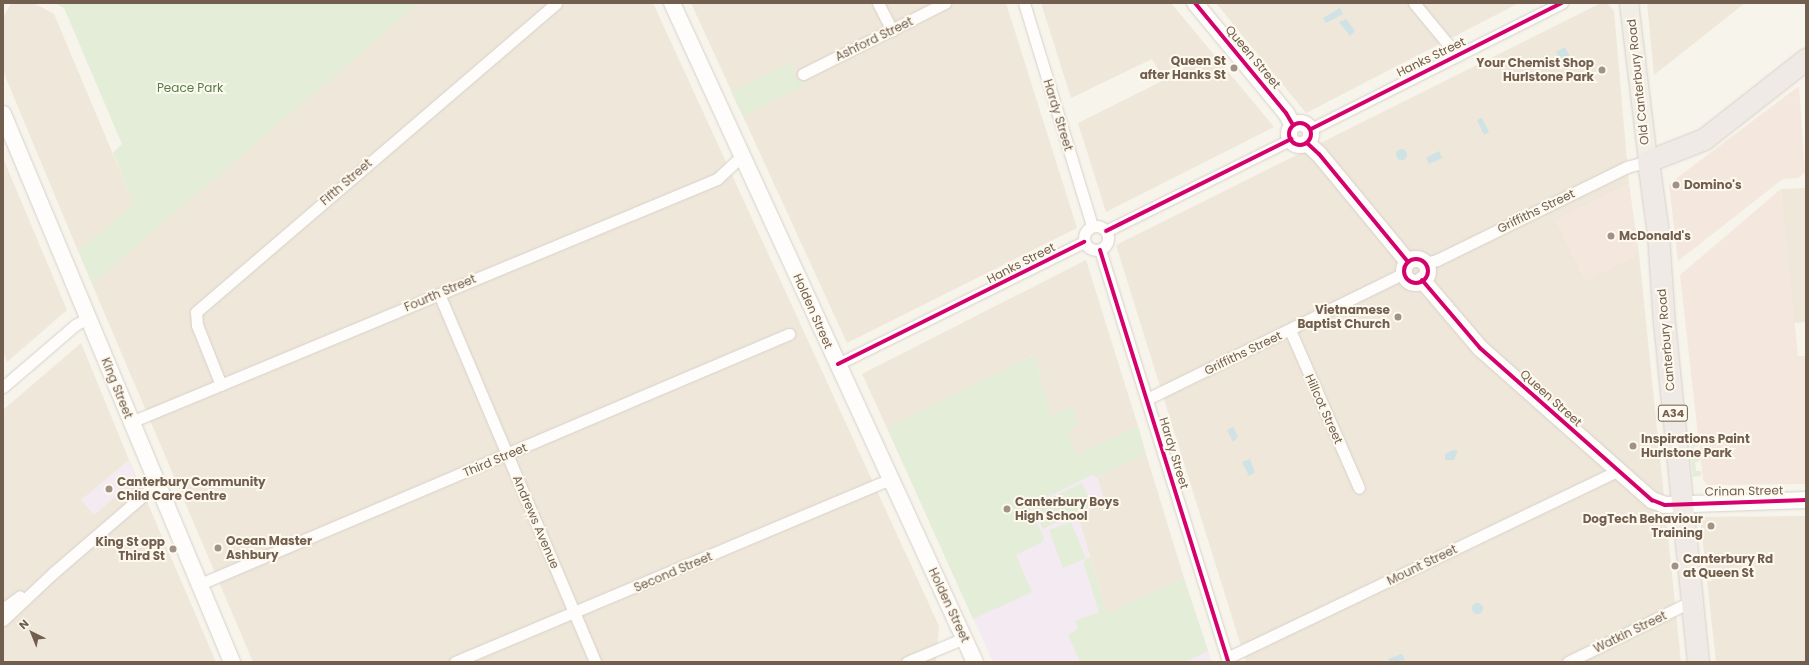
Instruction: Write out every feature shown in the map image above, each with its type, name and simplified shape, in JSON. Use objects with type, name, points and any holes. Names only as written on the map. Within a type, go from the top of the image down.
[{"type":"highway","points":[[1648,161],[1704,139],[1806,58]]},
{"type":"highway","name":"Canterbury Road","points":[[1648,161],[1658,233],[1664,324],[1698,662]]},
{"type":"main road","name":"Old Canterbury Road","points":[[1630,3],[1648,161]]},
{"type":"street","name":"Fifth Street","points":[[221,385],[197,325],[196,312],[556,3]]},
{"type":"street","name":"Holden Street","points":[[672,3],[975,662]]},
{"type":"street","points":[[878,3],[892,30]]},
{"type":"street","name":"Ashford Street","points":[[803,74],[945,3]]},
{"type":"street","name":"Hardy Street","points":[[1024,3],[1092,226]]},
{"type":"street","name":"Queen Street","points":[[1195,3],[1286,113],[1292,132]]},
{"type":"street","points":[[1414,3],[1447,43],[1452,57]]},
{"type":"street","name":"Hanks Street","points":[[1309,136],[1452,57],[1562,3]]},
{"type":"street","name":"King Street","points":[[3,114],[232,662]]},
{"type":"street","points":[[1106,231],[1292,132],[1302,123],[1319,154],[1406,267],[1411,282],[1422,280],[1427,270],[1425,263],[1417,259],[1406,267]]},
{"type":"street","name":"Fourth Street","points":[[131,422],[717,179],[743,155]]},
{"type":"street","name":"Griffiths Street","points":[[1425,263],[1437,260],[1626,166],[1648,161]]},
{"type":"street","points":[[1092,226],[1100,226],[1106,231],[1107,244],[1100,250],[1089,249],[1084,242],[1085,232],[1092,226]]},
{"type":"street","name":"Hanks Street","points":[[838,364],[1084,242]]},
{"type":"street","name":"Hardy Street","points":[[1100,250],[1228,660]]},
{"type":"street","name":"Griffiths Street","points":[[1147,399],[1290,330],[1406,267]]},
{"type":"street","name":"Queen Street","points":[[1422,280],[1480,348],[1617,471],[1658,503],[1682,503]]},
{"type":"street","name":"Andrews Avenue","points":[[439,294],[595,662]]},
{"type":"street","points":[[3,387],[75,325],[88,318]]},
{"type":"street","name":"Hillcot Street","points":[[1290,330],[1359,488]]},
{"type":"street","name":"Third Street","points":[[200,584],[789,334]]},
{"type":"street","name":"Mount Street","points":[[1228,660],[1617,471]]},
{"type":"street","name":"Second Street","points":[[455,662],[574,614],[890,479]]},
{"type":"street","points":[[3,620],[53,573],[146,493],[159,487]]},
{"type":"street","name":"Crinan Street","points":[[1682,503],[1806,500]]},
{"type":"street","points":[[3,608],[53,573]]},
{"type":"street","name":"Watkin Street","points":[[1568,662],[1692,601]]},
{"type":"street","points":[[907,662],[964,638]]},
{"type":"shaded area","points":[[11,3],[34,3],[54,14],[134,204],[78,251],[3,71],[3,18]]},
{"type":"shaded area","points":[[419,3],[653,3],[939,626],[936,662],[253,662],[92,284]]},
{"type":"shaded area","points":[[691,3],[1006,3],[1077,228],[847,343]]},
{"type":"shaded area","points":[[1041,3],[1171,3],[1274,127],[1106,212],[1078,123],[1164,80],[1152,59],[1071,98]]},
{"type":"shaded area","points":[[1216,3],[1519,3],[1306,113]]},
{"type":"shaded area","points":[[1601,3],[1607,3],[1614,11],[1629,184],[1556,220],[1586,281],[1639,254],[1681,662],[1246,662],[1116,245]]},
{"type":"shaded area","points":[[1647,3],[1745,3],[1654,75]]},
{"type":"shaded area","points":[[1340,8],[1343,14],[1326,23],[1323,18]]},
{"type":"shaded area","points":[[1346,19],[1355,31],[1350,36],[1339,22]]},
{"type":"shaded area","points":[[1565,47],[1571,59],[1562,64],[1556,52]]},
{"type":"shaded area","points":[[1799,86],[1805,172],[1798,178],[1783,179],[1678,261],[1669,184]]},
{"type":"shaded area","points":[[1482,118],[1489,132],[1484,135],[1477,120]]},
{"type":"shaded area","points":[[1401,148],[1405,150],[1407,154],[1405,158],[1401,160],[1397,158],[1395,154],[1397,150]]},
{"type":"shaded area","points":[[1439,151],[1442,158],[1429,164],[1426,158]]},
{"type":"shaded area","points":[[3,158],[67,310],[7,362],[3,352]]},
{"type":"shaded area","points":[[1629,184],[1639,254],[1586,281],[1556,220]]},
{"type":"shaded area","points":[[1806,188],[1806,322],[1794,323],[1781,189]]},
{"type":"shaded area","points":[[1781,189],[1798,356],[1806,356],[1806,484],[1707,485],[1703,480],[1680,275]]},
{"type":"shaded area","points":[[1086,260],[1138,426],[1077,455],[1068,431],[1072,407],[1051,417],[1034,355],[887,428],[862,374]]},
{"type":"shaded area","points":[[81,343],[132,467],[216,662],[3,662],[3,410]]},
{"type":"shaded area","name":"Canterbury Boys High School","points":[[1034,355],[1051,416],[1072,406],[1079,424],[1068,431],[1077,455],[1138,426],[1146,454],[1097,477],[1105,502],[1078,516],[1107,614],[1184,578],[1212,662],[993,662],[887,428]]},
{"type":"shaded area","points":[[1233,427],[1238,437],[1233,442],[1227,430]]},
{"type":"shaded area","points":[[1453,450],[1458,451],[1454,460],[1445,460],[1445,454]]},
{"type":"shaded area","points":[[1146,454],[1184,578],[1107,614],[1078,516],[1105,502],[1097,477]]},
{"type":"shaded area","points":[[1250,459],[1255,472],[1249,476],[1242,462]]},
{"type":"shaded area","name":"Canterbury Community Child Care Centre","points":[[129,460],[136,479],[94,515],[81,500]]},
{"type":"shaded area","points":[[1806,516],[1806,662],[1716,662],[1700,517]]},
{"type":"shaded area","points":[[1477,602],[1481,604],[1483,608],[1481,612],[1477,614],[1473,612],[1471,608],[1473,604]]},
{"type":"shaded area","points":[[1402,654],[1405,660],[1390,662],[1388,659]]},
{"type":"green space","name":"Peace Park","points":[[55,3],[419,3],[92,284],[78,251],[134,204],[113,153],[122,144],[64,8]]},
{"type":"green space","points":[[794,61],[793,75],[805,85],[743,116],[731,92]]},
{"type":"green space","points":[[1034,355],[1051,416],[1072,406],[1079,424],[1068,431],[1077,455],[1138,426],[1146,454],[1097,477],[1092,475],[1029,506],[1044,538],[1041,543],[1016,555],[1032,592],[973,619],[887,428]]},
{"type":"green space","points":[[1697,441],[1698,446],[1694,447],[1695,457],[1699,457],[1700,461],[1695,462],[1696,471],[1701,471],[1701,476],[1693,477],[1690,449],[1694,442]]},
{"type":"green space","points":[[1082,483],[1092,505],[1043,529],[1032,507]]},
{"type":"green space","points":[[1071,522],[1086,559],[1090,557],[1107,614],[1184,578],[1208,651],[1185,662],[1080,662],[1068,635],[1078,629],[1075,621],[1099,612],[1084,565],[1085,559],[1063,568],[1049,530]]},
{"type":"cycle path","points":[[1195,3],[1286,113],[1293,125]]},
{"type":"cycle path","points":[[1311,129],[1562,3]]},
{"type":"cycle path","points":[[1300,123],[1308,126],[1311,134],[1308,142],[1300,145],[1292,142],[1289,134],[1292,126],[1300,123]]},
{"type":"cycle path","points":[[1106,231],[1291,139]]},
{"type":"cycle path","points":[[1307,143],[1319,154],[1408,262]]},
{"type":"cycle path","points":[[838,364],[1084,242]]},
{"type":"cycle path","points":[[1100,250],[1228,662]]},
{"type":"cycle path","points":[[1416,259],[1424,263],[1428,271],[1424,279],[1416,283],[1408,279],[1404,271],[1408,263],[1416,259]]},
{"type":"cycle path","points":[[1422,280],[1480,348],[1652,500],[1665,505],[1806,500]]},
{"type":"place","name":"Queen St after Hanks St","points":[[1234,68]]},
{"type":"place","name":"Your Chemist Shop Hurlstone Park","points":[[1602,70]]},
{"type":"place","name":"Domino's","points":[[1676,185]]},
{"type":"place","name":"McDonald's","points":[[1611,236]]},
{"type":"place","name":"Vietnamese Baptist Church","points":[[1398,317]]},
{"type":"place","name":"Inspirations Paint Hurlstone Park","points":[[1633,446]]},
{"type":"place","name":"Canterbury Community Child Care Centre","points":[[109,489]]},
{"type":"place","name":"Canterbury Boys High School","points":[[1007,509]]},
{"type":"place","name":"DogTech Behaviour Training","points":[[1711,526]]},
{"type":"place","name":"Ocean Master Ashbury","points":[[218,548]]},
{"type":"place","name":"King St opp Third St","points":[[173,549]]},
{"type":"place","name":"Canterbury Rd at Queen St","points":[[1675,566]]}]
